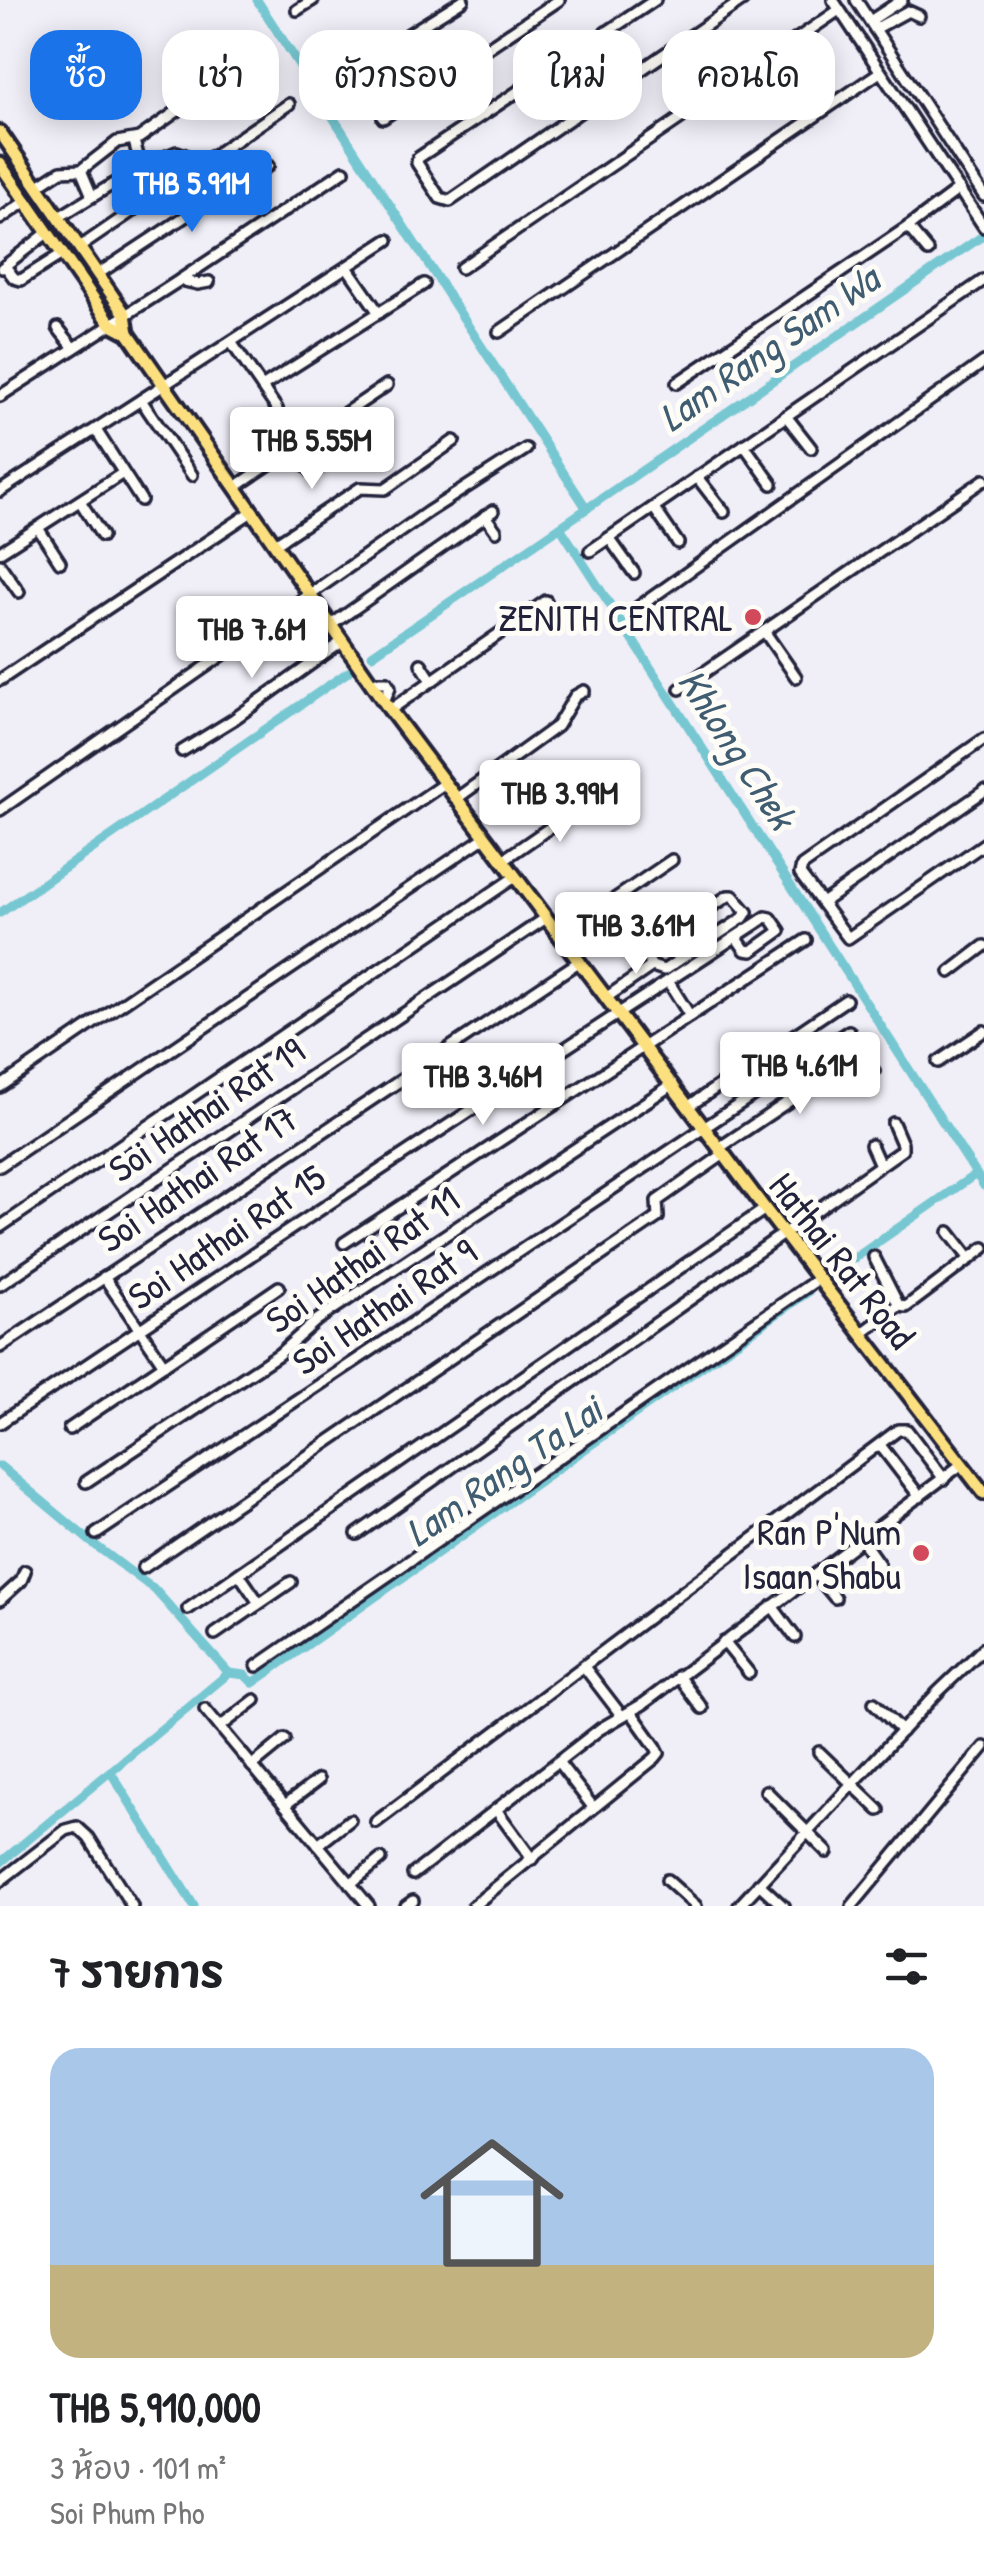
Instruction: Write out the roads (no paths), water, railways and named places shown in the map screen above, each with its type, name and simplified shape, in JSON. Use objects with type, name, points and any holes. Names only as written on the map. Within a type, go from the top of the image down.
[{"type":"main road","name":"Hathai Rat Road","points":[[0,132],[124,314],[128,333],[387,706],[765,1210],[984,1493]]},
{"type":"main road","name":"Hathai Rat Road","points":[[0,164],[111,324],[128,333]]},
{"type":"street","points":[[297,10],[313,0]]},
{"type":"street","points":[[416,30],[464,0]]},
{"type":"street","points":[[493,44],[559,0]]},
{"type":"street","points":[[609,30],[655,0]]},
{"type":"street","points":[[642,72],[744,0]]},
{"type":"street","points":[[833,0],[983,226]]},
{"type":"street","points":[[856,0],[984,196]]},
{"type":"street","points":[[871,22],[892,0]]},
{"type":"street","points":[[871,22],[902,0]]},
{"type":"street","points":[[461,268],[840,10]]},
{"type":"street","points":[[871,22],[908,11],[918,16]]},
{"type":"street","points":[[499,332],[880,72]]},
{"type":"street","points":[[513,95],[418,158],[416,163],[440,198],[450,201],[570,120]]},
{"type":"street","points":[[80,248],[289,104]]},
{"type":"street","points":[[909,112],[924,104]]},
{"type":"street","points":[[38,186],[61,171],[81,170],[117,142],[134,141],[164,120]]},
{"type":"street","points":[[134,141],[142,167]]},
{"type":"street","points":[[59,217],[142,167],[177,152],[185,156],[193,171]]},
{"type":"street","points":[[98,274],[268,166]]},
{"type":"street","points":[[81,170],[92,196]]},
{"type":"street","points":[[973,178],[984,171]]},
{"type":"street","points":[[0,396],[344,172]]},
{"type":"street","points":[[677,383],[959,189]]},
{"type":"street","points":[[0,219],[26,201]]},
{"type":"street","points":[[908,227],[928,251]]},
{"type":"street","points":[[47,233],[2,268],[21,280],[62,254]]},
{"type":"street","points":[[0,491],[388,240]]},
{"type":"street","points":[[348,267],[378,313]]},
{"type":"street","points":[[180,280],[210,282]]},
{"type":"street","points":[[590,552],[984,280]]},
{"type":"street","points":[[262,387],[424,284]]},
{"type":"street","points":[[58,328],[74,348]]},
{"type":"street","points":[[232,342],[277,410]]},
{"type":"street","points":[[638,608],[984,362]]},
{"type":"street","points":[[237,486],[388,385]]},
{"type":"street","points":[[141,400],[192,475]]},
{"type":"street","points":[[786,416],[811,448]]},
{"type":"street","points":[[96,430],[141,500]]},
{"type":"street","points":[[275,544],[360,488],[385,489],[454,441]]},
{"type":"street","points":[[744,446],[772,484]]},
{"type":"street","points":[[292,449],[312,472],[343,453]]},
{"type":"street","points":[[0,810],[526,449]]},
{"type":"street","points":[[495,468],[503,479]]},
{"type":"street","points":[[0,552],[124,473]]},
{"type":"street","points":[[698,477],[724,512]]},
{"type":"street","points":[[680,688],[984,480]]},
{"type":"street","points":[[80,502],[102,536]]},
{"type":"street","points":[[654,508],[678,542]]},
{"type":"street","points":[[0,680],[253,511]]},
{"type":"street","points":[[331,625],[489,514],[496,531]]},
{"type":"street","points":[[38,528],[60,562]]},
{"type":"street","points":[[609,538],[634,573]]},
{"type":"street","points":[[0,565],[18,592]]},
{"type":"street","points":[[387,706],[432,681],[546,601]]},
{"type":"street","points":[[764,630],[796,677]]},
{"type":"street","points":[[182,751],[234,719],[342,641]]},
{"type":"street","points":[[421,664],[432,681]]},
{"type":"street","points":[[456,799],[557,726],[576,696],[584,691]]},
{"type":"street","points":[[984,740],[802,866],[800,874],[848,938],[984,844]]},
{"type":"street","points":[[0,1087],[445,784]]},
{"type":"street","points":[[822,903],[984,791]]},
{"type":"street","points":[[503,860],[594,797]]},
{"type":"street","points":[[0,1166],[485,837]]},
{"type":"street","points":[[560,936],[672,860]]},
{"type":"street","points":[[0,1227],[515,876]]},
{"type":"street","points":[[728,896],[733,896],[747,912],[744,918],[676,964],[664,970],[652,966],[646,956],[649,948],[728,896]]},
{"type":"street","name":"Soi Hathai Rat 15","points":[[0,1423],[141,1328],[618,1013],[736,936],[766,917],[780,931],[752,952],[745,950],[736,936]]},
{"type":"street","name":"Soi Hathai Rat 19","points":[[0,1285],[546,918]]},
{"type":"street","points":[[344,1243],[806,940]]},
{"type":"street","points":[[950,972],[984,946]]},
{"type":"street","name":"Soi Hathai Rat 17","points":[[0,1347],[580,961]]},
{"type":"street","points":[[607,997],[652,966]]},
{"type":"street","points":[[668,981],[690,1016]]},
{"type":"street","points":[[689,1106],[846,1000]]},
{"type":"street","name":"Soi Hathai Rat 9","points":[[96,1534],[849,1031]]},
{"type":"street","points":[[938,1062],[984,1031]]},
{"type":"street","points":[[143,1568],[658,1217],[657,1201],[846,1063],[874,1071]]},
{"type":"street","name":"Soi Hathai Rat 11","points":[[86,1482],[278,1354],[317,1320],[673,1084]]},
{"type":"street","points":[[357,1534],[880,1165],[902,1147],[893,1123]]},
{"type":"street","points":[[871,1145],[880,1165]]},
{"type":"street","points":[[188,1609],[765,1210]]},
{"type":"street","points":[[949,1232],[970,1259]]},
{"type":"street","points":[[860,1334],[899,1306],[906,1307],[984,1248]]},
{"type":"street","points":[[874,1257],[899,1306]]},
{"type":"street","points":[[104,1277],[164,1365]]},
{"type":"street","points":[[258,1666],[818,1278]]},
{"type":"street","points":[[69,1429],[279,1287]]},
{"type":"street","points":[[376,1822],[898,1430],[907,1430],[944,1479]]},
{"type":"street","points":[[880,1444],[920,1497]]},
{"type":"street","points":[[413,1874],[962,1464]]},
{"type":"street","points":[[862,1540],[879,1564]]},
{"type":"street","points":[[0,1600],[21,1581],[25,1571]]},
{"type":"street","points":[[239,1574],[259,1604]]},
{"type":"street","points":[[816,1575],[835,1598]]},
{"type":"street","points":[[215,1634],[291,1582]]},
{"type":"street","points":[[772,1606],[796,1637]]},
{"type":"street","points":[[724,1642],[750,1673]]},
{"type":"street","points":[[738,1906],[984,1648]]},
{"type":"street","points":[[473,1906],[659,1753],[585,1668]]},
{"type":"street","points":[[678,1676],[702,1708]]},
{"type":"street","points":[[220,1728],[255,1700]]},
{"type":"street","points":[[874,1703],[902,1731]]},
{"type":"street","points":[[205,1709],[369,1906]]},
{"type":"street","points":[[252,1766],[286,1738]]},
{"type":"street","points":[[852,1906],[984,1747]]},
{"type":"street","points":[[818,1752],[879,1810]]},
{"type":"street","points":[[559,1763],[593,1807]]},
{"type":"street","points":[[285,1805],[318,1780]]},
{"type":"street","points":[[766,1790],[827,1852]]},
{"type":"street","points":[[497,1811],[532,1859]]},
{"type":"street","points":[[318,1845],[350,1820]]},
{"type":"street","points":[[0,1882],[66,1830],[77,1827],[132,1906]]},
{"type":"street","points":[[350,1884],[380,1859]]},
{"type":"street","points":[[666,1880],[696,1906]]},
{"type":"street","points":[[758,1884],[783,1906]]},
{"type":"waterway","name":"Khlong Chek","points":[[257,0],[587,509]]},
{"type":"waterway","name":"Khlong Chek","points":[[984,235],[560,527],[984,1186]]},
{"type":"waterway","points":[[372,655],[560,527]]},
{"type":"waterway","points":[[0,913],[348,672]]},
{"type":"waterway","name":"Lam Rang Ta Lai","points":[[829,1276],[976,1174]]},
{"type":"waterway","name":"Lam Rang Ta Lai","points":[[229,1673],[245,1675],[253,1683],[808,1292]]},
{"type":"waterway","points":[[0,1466],[155,1590],[229,1673],[0,1863]]},
{"type":"waterway","points":[[110,1771],[194,1906]]},
{"type":"place","name":"ZENITH CENTRAL","points":[[753,617]]},
{"type":"place","name":"Ran P'Num Isaan Shabu","points":[[921,1553]]},
{"type":"water label","name":"Lam Rang Sam Wa","points":[[768,347]]}]
